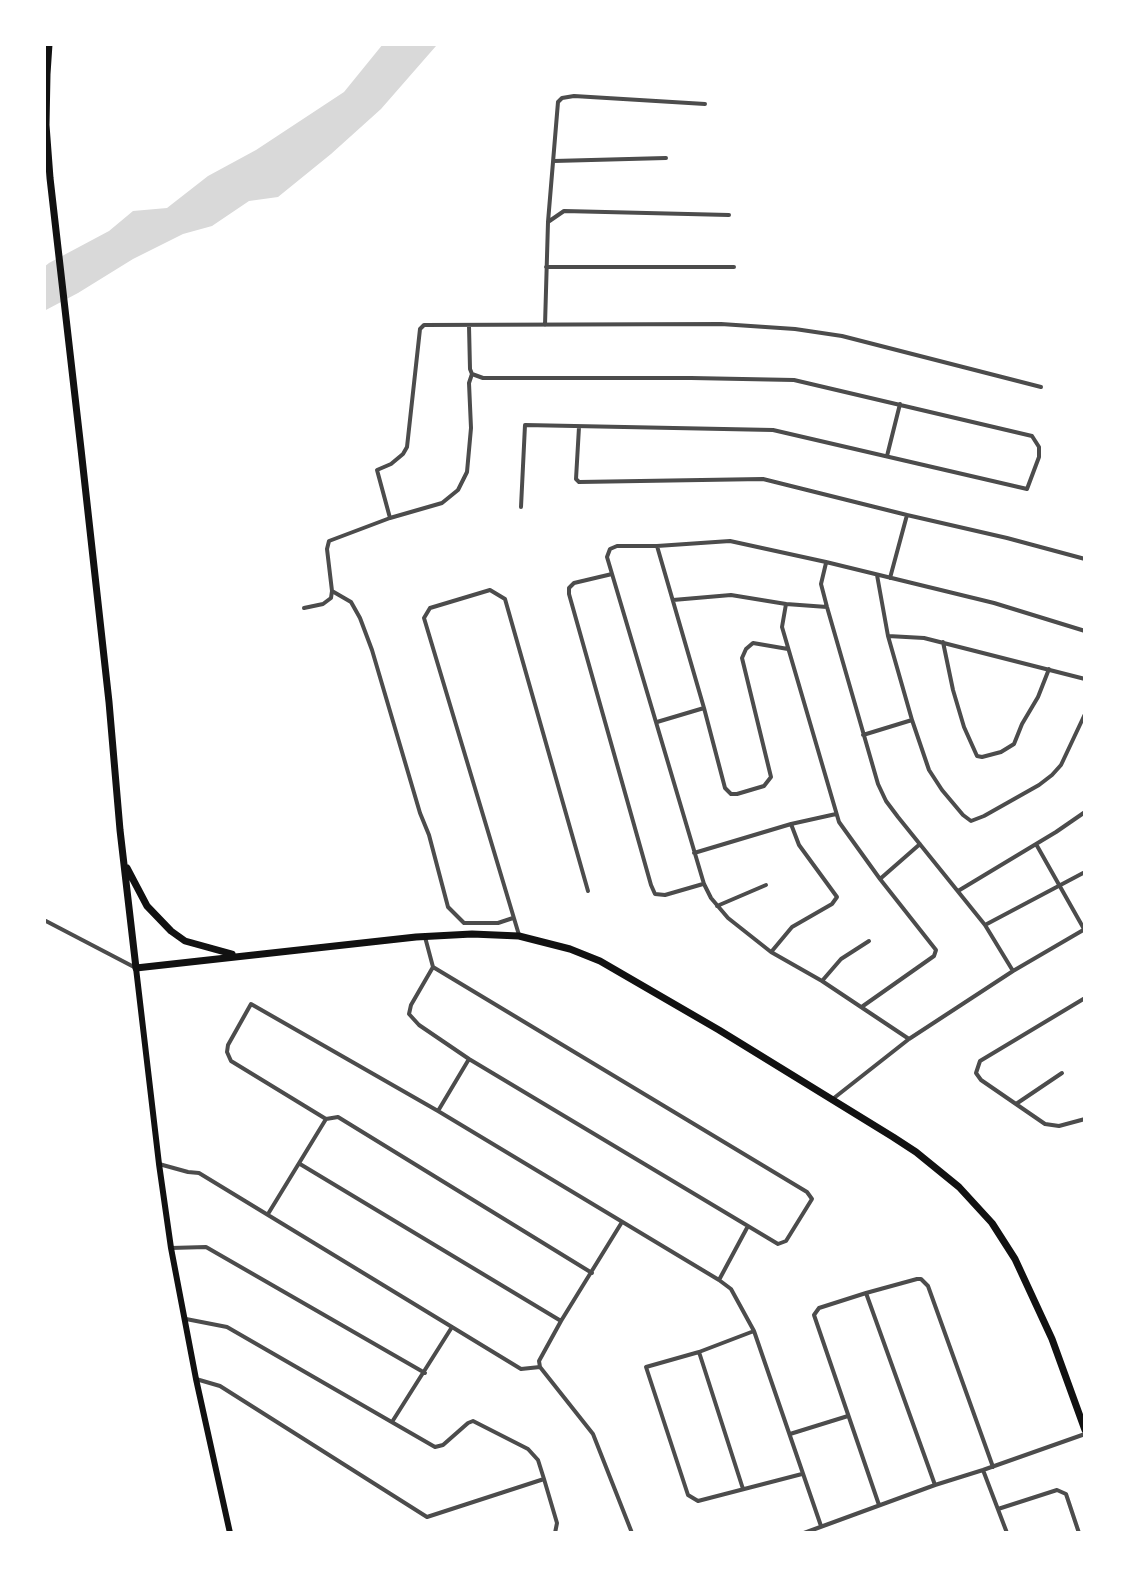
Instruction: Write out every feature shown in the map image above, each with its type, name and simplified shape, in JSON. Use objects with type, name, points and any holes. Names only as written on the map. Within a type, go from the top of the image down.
[{"type":"main road","points":[[49,44],[46,125],[50,178],[109,702],[123,861],[159,1164],[184,1318],[230,1533]]},
{"type":"main road","points":[[123,861],[147,906],[171,931],[185,941],[238,956]]},
{"type":"main road","points":[[136,968],[472,934],[519,936],[570,949],[600,961],[694,1015],[916,1152],[959,1187],[992,1223],[1015,1259],[1052,1339],[1085,1432]]},
{"type":"street","points":[[545,325],[548,222],[558,102],[574,96],[705,104]]},
{"type":"street","points":[[554,161],[666,158]]},
{"type":"street","points":[[548,222],[564,211],[729,215]]},
{"type":"street","points":[[546,267],[734,267]]},
{"type":"street","points":[[390,518],[377,470],[391,464],[407,447],[420,329],[424,325],[721,324],[795,329],[842,336],[1041,387]]},
{"type":"street","points":[[304,608],[323,604],[331,598],[329,541],[442,503],[458,490],[467,472],[471,428],[469,326]]},
{"type":"street","points":[[472,374],[483,378],[794,380],[1032,436],[1039,447],[1039,457],[1027,489],[773,430],[525,425],[521,507]]},
{"type":"street","points":[[887,456],[900,404]]},
{"type":"street","points":[[579,427],[576,479],[579,482],[763,479],[1085,559]]},
{"type":"street","points":[[890,578],[907,515]]},
{"type":"street","points":[[909,1039],[822,981],[771,952],[717,906],[704,884],[694,853],[607,557],[610,549],[617,546],[730,541],[994,603],[1085,631]]},
{"type":"street","points":[[657,546],[727,792],[734,795],[764,786],[771,777],[742,658],[753,643],[788,649]]},
{"type":"street","points":[[826,562],[821,584],[878,784],[886,801],[985,925],[1013,971]]},
{"type":"street","points":[[612,574],[574,583],[569,588],[569,594],[651,885],[655,894],[665,895],[704,884]]},
{"type":"street","points":[[877,575],[888,636],[929,770],[942,790],[971,821],[1052,775],[1061,765],[1085,714]]},
{"type":"street","points":[[519,936],[424,618],[430,608],[490,590],[505,599],[588,891]]},
{"type":"street","points":[[332,591],[351,602],[372,650],[448,907],[464,923],[498,923],[513,918]]},
{"type":"street","points":[[673,600],[731,595],[827,607]]},
{"type":"street","points":[[786,604],[782,627],[836,814],[844,831],[936,952],[862,1007]]},
{"type":"street","points":[[888,636],[943,642],[1085,679]]},
{"type":"street","points":[[943,642],[964,727],[974,752],[982,757],[1001,752],[1014,744],[1049,669]]},
{"type":"street","points":[[656,722],[704,708]]},
{"type":"street","points":[[863,735],[912,720]]},
{"type":"street","points":[[958,891],[1085,812]]},
{"type":"street","points":[[694,853],[836,814]]},
{"type":"street","points":[[771,952],[792,927],[832,904],[837,897],[799,845],[791,824]]},
{"type":"street","points":[[880,879],[920,844]]},
{"type":"street","points":[[832,1100],[909,1039],[1084,929],[1035,844]]},
{"type":"street","points":[[985,925],[1085,872]]},
{"type":"street","points":[[717,906],[766,885]]},
{"type":"street","points":[[44,920],[136,968]]},
{"type":"street","points":[[425,937],[433,967],[807,1192],[812,1199],[786,1241],[778,1244],[469,1059],[419,1025],[409,1014],[411,1005],[433,967]]},
{"type":"street","points":[[822,981],[841,959],[869,941]]},
{"type":"street","points":[[1085,998],[980,1061],[977,1067],[977,1076],[1045,1124],[1068,1124],[1085,1119]]},
{"type":"street","points":[[592,1273],[338,1117],[326,1119],[231,1061],[228,1045],[251,1004],[438,1111],[731,1289],[754,1331],[821,1526]]},
{"type":"street","points":[[438,1111],[469,1059]]},
{"type":"street","points":[[1016,1104],[1062,1073]]},
{"type":"street","points":[[268,1214],[326,1119]]},
{"type":"street","points":[[159,1164],[199,1173],[521,1369],[540,1367]]},
{"type":"street","points":[[300,1164],[561,1321]]},
{"type":"street","points":[[622,1222],[539,1361],[540,1367],[593,1434],[632,1533]]},
{"type":"street","points":[[719,1280],[748,1226]]},
{"type":"street","points":[[171,1248],[206,1247],[425,1373]]},
{"type":"street","points":[[879,1505],[814,1315],[819,1308],[921,1279],[928,1286],[993,1467]]},
{"type":"street","points":[[866,1293],[935,1485]]},
{"type":"street","points":[[184,1318],[227,1327],[432,1446],[438,1448],[468,1423],[476,1421],[528,1449],[538,1460],[557,1523],[555,1533]]},
{"type":"street","points":[[392,1422],[452,1327]]},
{"type":"street","points":[[754,1331],[699,1352],[646,1367],[688,1495],[698,1501],[802,1474]]},
{"type":"street","points":[[699,1352],[743,1489]]},
{"type":"street","points":[[196,1379],[220,1386],[427,1517],[544,1479]]},
{"type":"street","points":[[790,1434],[848,1416]]},
{"type":"street","points":[[804,1533],[1085,1432]]},
{"type":"street","points":[[983,1470],[1007,1533]]},
{"type":"street","points":[[998,1509],[1057,1490],[1066,1494],[1079,1533]]},
{"type":"shaded area","points":[[383,44],[487,44],[436,46],[381,109],[278,197],[249,201],[212,226],[183,234],[133,259],[44,311],[44,267],[49,263],[109,231],[133,211],[167,208],[208,176],[256,150],[344,92]]}]
